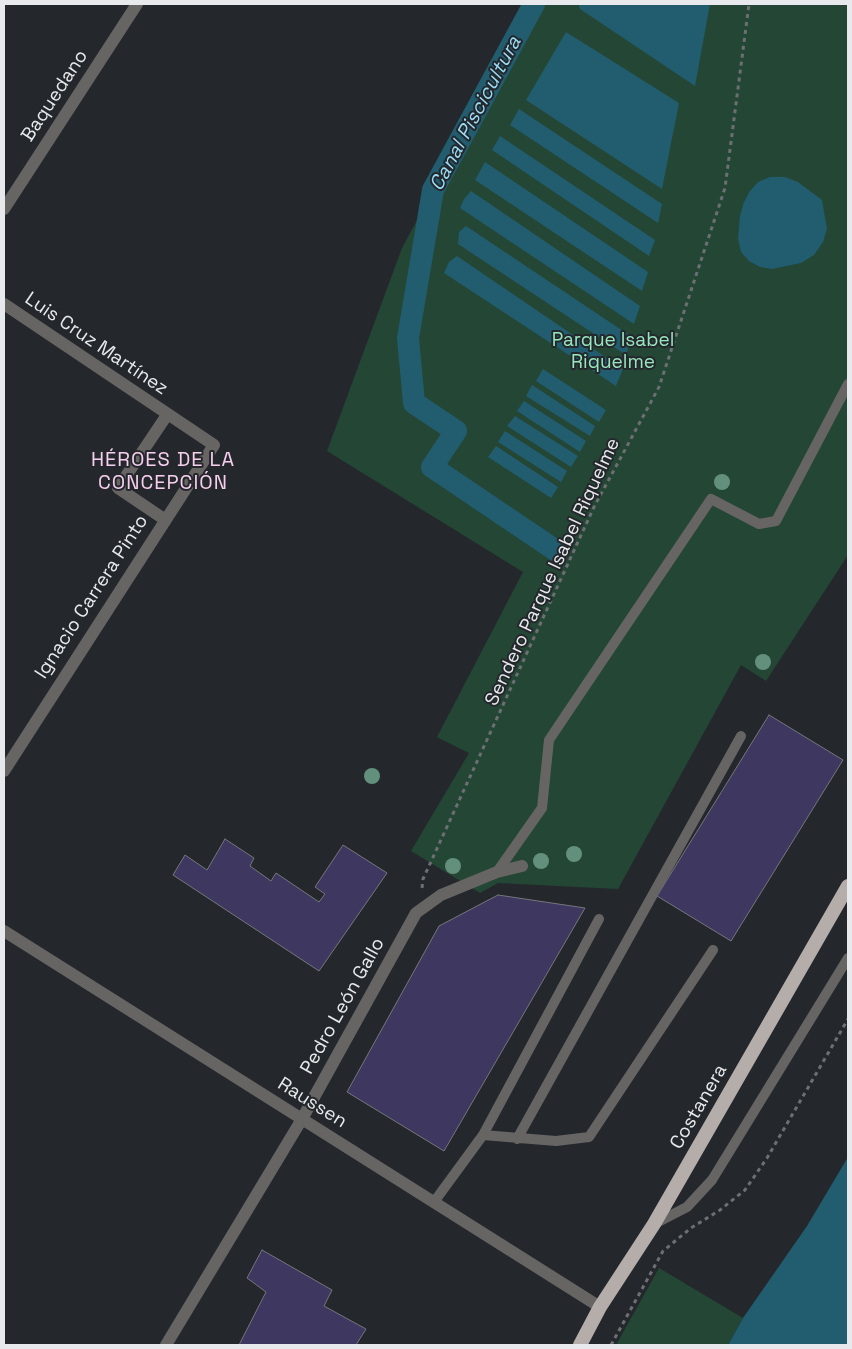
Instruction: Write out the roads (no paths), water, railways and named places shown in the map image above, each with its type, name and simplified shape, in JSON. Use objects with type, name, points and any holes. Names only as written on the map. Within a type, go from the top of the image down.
[{"type":"highway","name":"Costanera","points":[[580,1345],[600,1307],[654,1224],[848,886]]},
{"type":"street","name":"Baquedano","points":[[4,209],[137,4]]},
{"type":"street","name":"Luis Cruz Martínez","points":[[4,304],[214,445]]},
{"type":"street","name":"Luis Cruz Martínez","points":[[164,519],[118,488],[167,415]]},
{"type":"street","name":"Ignacio Carrera Pinto","points":[[4,771],[164,519],[214,445]]},
{"type":"street","name":"Pedro León Gallo","points":[[166,1345],[302,1119],[416,913],[441,895],[497,872],[522,866]]},
{"type":"street","name":"Raussen","points":[[4,931],[600,1307]]},
{"type":"lane","points":[[497,872],[542,808],[549,740],[711,499],[759,524],[776,521],[848,384]]},
{"type":"lane","points":[[517,1139],[741,736]]},
{"type":"lane","points":[[434,1202],[483,1135],[599,919]]},
{"type":"lane","points":[[483,1135],[556,1141],[589,1137],[713,950]]},
{"type":"lane","points":[[654,1224],[687,1208],[712,1180],[848,958]]},
{"type":"water","points":[[578,4],[710,4],[695,86],[580,9]]},
{"type":"water","points":[[566,32],[679,103],[662,189],[526,100]]},
{"type":"water","points":[[519,109],[662,204],[658,223],[510,125]]},
{"type":"water","points":[[500,136],[655,240],[649,256],[492,150]]},
{"type":"water","points":[[485,162],[648,272],[642,291],[475,180]]},
{"type":"water","points":[[770,177],[785,177],[798,182],[822,200],[827,229],[823,242],[814,255],[801,263],[772,269],[760,267],[749,261],[741,252],[738,239],[740,216],[744,202],[758,182]]},
{"type":"water","points":[[471,191],[640,306],[634,324],[460,208],[464,199]]},
{"type":"water","points":[[466,226],[632,337],[626,355],[458,244],[459,232]]},
{"type":"water","points":[[457,256],[623,369],[616,386],[444,273],[449,262]]},
{"type":"water","points":[[543,369],[606,410],[599,422],[536,381]]},
{"type":"water","points":[[532,385],[595,426],[590,436],[526,396]]},
{"type":"water","points":[[524,401],[586,441],[580,452],[517,411]]},
{"type":"water","points":[[515,416],[578,456],[571,467],[507,426]]},
{"type":"water","points":[[505,431],[567,471],[561,482],[498,442]]},
{"type":"water","points":[[496,446],[558,487],[551,498],[488,457]]},
{"type":"water","points":[[848,1157],[848,1345],[728,1345],[743,1318],[807,1226]]},
{"type":"waterway","name":"Canal Piscicultura","points":[[534,4],[433,190],[408,338],[414,403],[456,431],[432,467],[555,550]]},
{"type":"district","name":"HÉROES DE LA CONCEPCIÓN","points":[[163,472]]},
{"type":"park label","name":"Parque Isabel Riquelme","points":[[613,352]]}]
